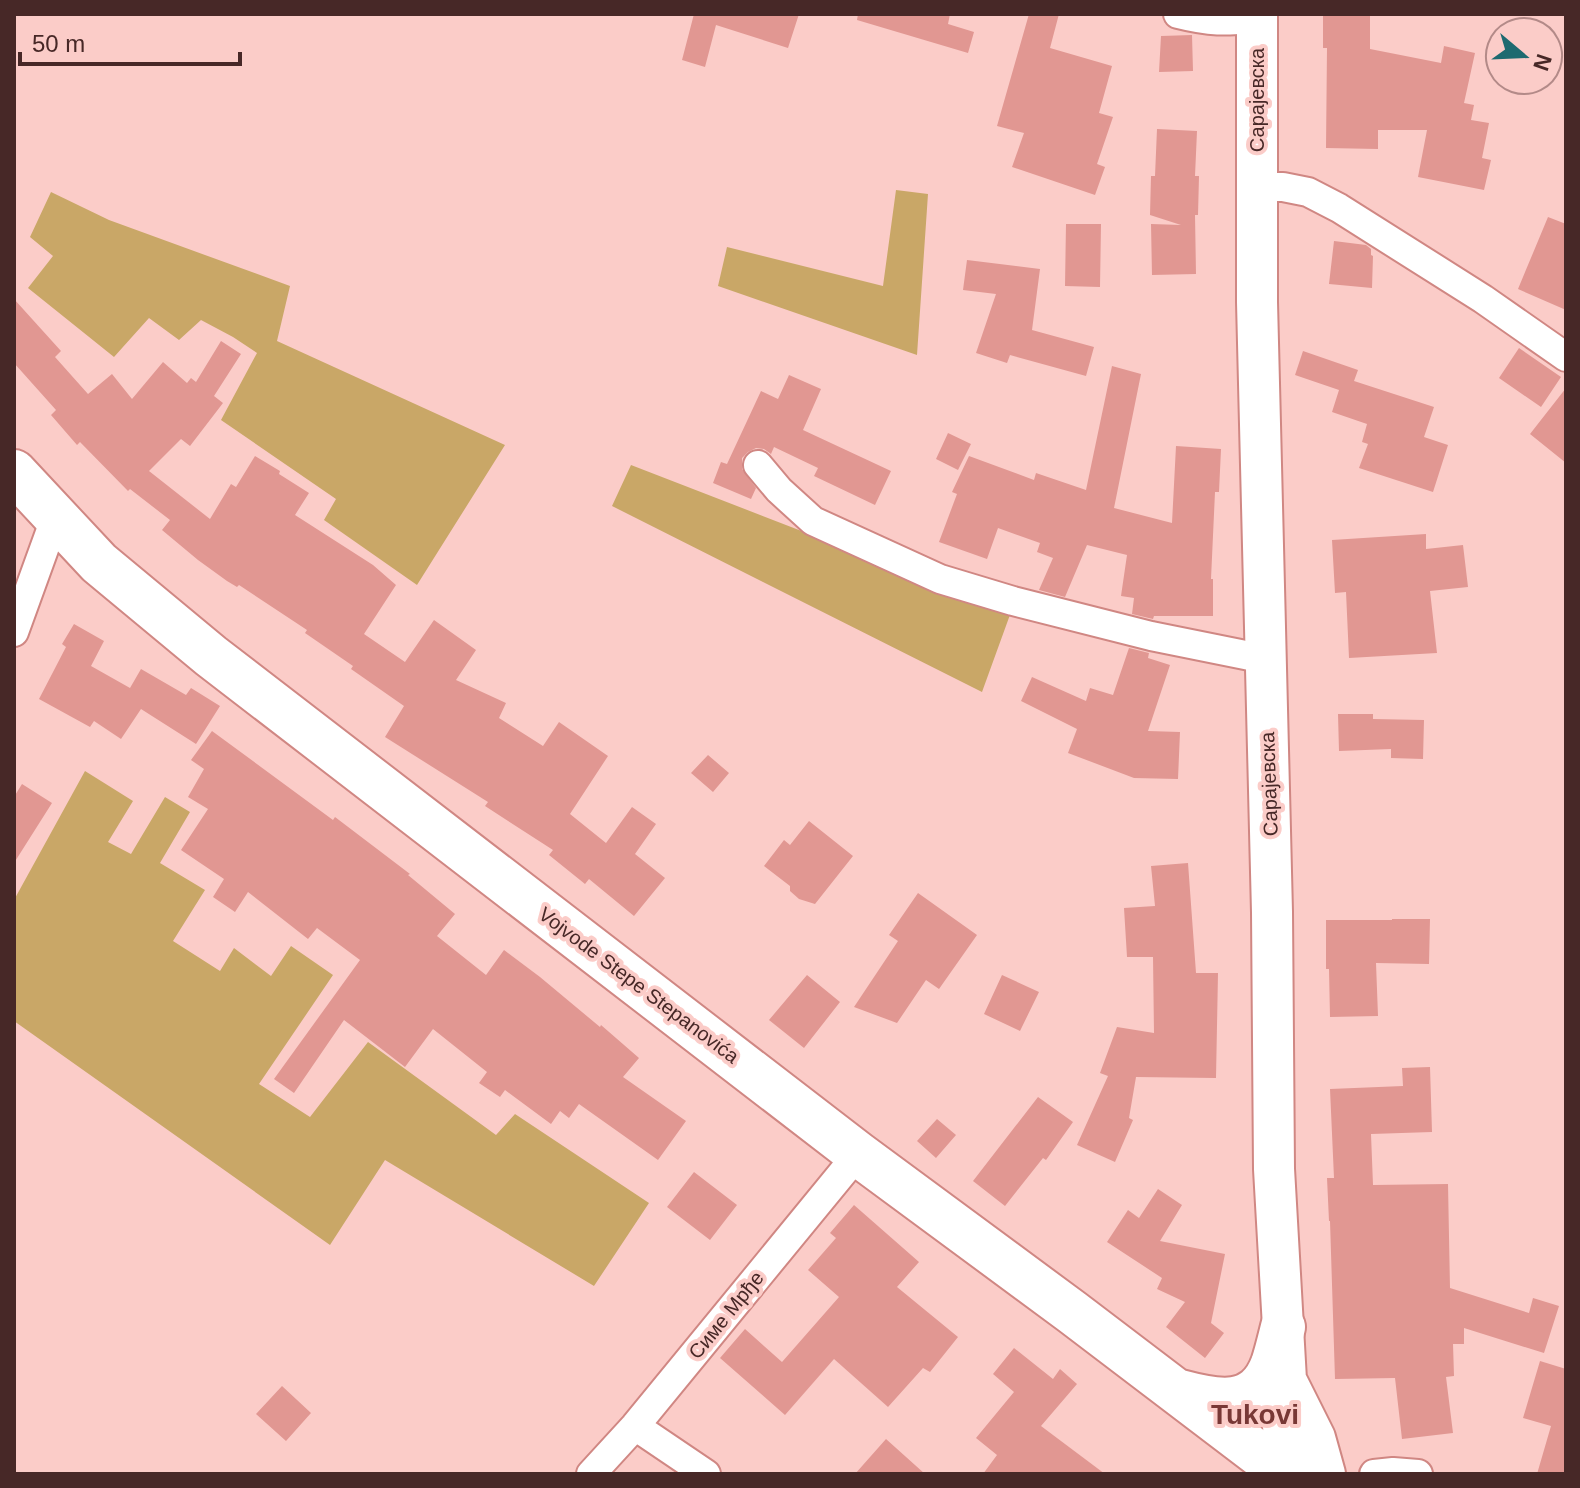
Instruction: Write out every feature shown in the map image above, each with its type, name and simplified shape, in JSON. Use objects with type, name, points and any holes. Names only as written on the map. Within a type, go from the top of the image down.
[{"type":"main road","name":"Сарајевска","points":[[1257,16],[1257,302],[1272,912],[1274,1169],[1286,1380],[1285,1453],[1269,1468]]},
{"type":"main road","name":"Vojvode Stepe Stepanovića","points":[[14,472],[99,563],[211,656],[858,1154],[1177,1391],[1269,1468]]},
{"type":"main road","points":[[1177,1391],[1209,1400],[1245,1397],[1266,1379],[1283,1327]]},
{"type":"main road","points":[[1286,1380],[1315,1438],[1325,1474]]},
{"type":"street","points":[[1178,14],[1203,21],[1257,16]]},
{"type":"street","points":[[1258,187],[1283,187],[1308,192],[1339,208],[1483,299],[1566,357]]},
{"type":"street","points":[[758,465],[779,490],[813,521],[940,579],[1151,636],[1265,659]]},
{"type":"street","points":[[14,632],[56,516]]},
{"type":"street","name":"Симе Мрђе","points":[[591,1474],[635,1426],[858,1154]]},
{"type":"street","points":[[635,1426],[706,1474]]},
{"type":"street","points":[[1374,1474],[1418,1474]]},
{"type":"shaded area","points":[[896,190],[928,194],[917,355],[718,286],[727,247],[883,286]]},
{"type":"shaded area","points":[[51,192],[109,220],[290,286],[277,341],[505,445],[417,585],[324,520],[336,499],[221,420],[257,353],[201,320],[179,340],[149,318],[114,357],[28,288],[53,256],[30,237]]},
{"type":"shaded area","points":[[631,465],[1011,612],[982,692],[612,506]]},
{"type":"shaded area","points":[[85,771],[133,801],[108,842],[131,854],[165,797],[190,812],[160,863],[205,890],[173,941],[220,971],[234,948],[271,976],[291,946],[333,975],[259,1084],[310,1117],[368,1042],[496,1135],[515,1114],[649,1203],[594,1286],[385,1160],[330,1245],[14,1021],[14,900]]},
{"type":"building","points":[[694,14],[799,14],[788,48],[716,25],[705,67],[682,60]]},
{"type":"building","points":[[858,14],[950,14],[948,24],[974,32],[968,53],[857,20]]},
{"type":"building","points":[[1029,14],[1059,14],[1050,48],[1112,66],[1099,113],[1113,117],[1097,164],[1105,167],[1095,195],[1012,167],[1024,133],[997,126]]},
{"type":"building","points":[[1323,14],[1370,14],[1370,49],[1441,63],[1444,46],[1475,53],[1464,103],[1474,105],[1471,120],[1489,123],[1482,158],[1491,160],[1484,190],[1418,177],[1427,130],[1378,130],[1378,149],[1326,148],[1327,48],[1323,48]]},
{"type":"building","points":[[1192,35],[1193,71],[1159,72],[1161,36]]},
{"type":"building","points":[[1157,129],[1197,131],[1196,274],[1152,275],[1151,224],[1181,225],[1150,215]]},
{"type":"building","points":[[1548,217],[1566,224],[1566,310],[1518,289]]},
{"type":"building","points":[[1066,224],[1101,224],[1100,287],[1065,286]]},
{"type":"building","points":[[1334,241],[1366,245],[1371,249],[1372,288],[1329,284]]},
{"type":"building","points":[[967,260],[1040,269],[1032,330],[1094,347],[1086,376],[1010,355],[1007,363],[976,353],[996,294],[963,290]]},
{"type":"building","points":[[14,299],[61,351],[55,357],[88,394],[112,374],[132,399],[163,362],[187,383],[191,378],[196,382],[221,341],[241,354],[214,396],[223,403],[190,446],[181,439],[149,471],[210,519],[231,484],[236,487],[255,456],[280,471],[279,474],[309,493],[295,515],[373,565],[396,585],[364,634],[405,662],[434,620],[476,650],[456,680],[506,703],[499,718],[543,746],[559,722],[608,756],[570,814],[606,843],[632,807],[656,824],[635,854],[665,878],[634,916],[589,879],[585,884],[549,855],[553,850],[485,806],[488,802],[385,737],[404,706],[305,633],[307,630],[239,585],[237,587],[227,581],[162,530],[170,520],[130,489],[128,491],[80,442],[77,445],[51,415],[56,410],[14,363]]},
{"type":"building","points":[[1519,348],[1561,377],[1541,407],[1499,378]]},
{"type":"building","points":[[1303,351],[1358,370],[1354,381],[1434,407],[1424,437],[1448,445],[1433,492],[1359,468],[1368,444],[1362,442],[1367,424],[1332,412],[1339,390],[1295,375]]},
{"type":"building","points":[[1112,366],[1141,374],[1114,508],[1172,523],[1176,446],[1221,449],[1219,492],[1215,492],[1211,579],[1213,616],[1154,616],[1153,619],[1132,614],[1134,598],[1121,596],[1127,555],[1087,545],[1065,597],[1039,590],[1053,558],[1037,552],[1040,543],[998,528],[987,559],[939,542],[957,494],[952,492],[969,456],[1034,480],[1036,473],[1086,490]]},
{"type":"building","points":[[789,375],[821,389],[803,430],[891,471],[875,505],[814,476],[818,468],[774,447],[771,454],[756,448],[742,458],[742,469],[756,488],[751,499],[713,483],[721,462],[727,464],[761,391],[778,399]]},
{"type":"building","points":[[1566,388],[1566,463],[1530,434]]},
{"type":"building","points":[[948,433],[971,444],[958,470],[936,459]]},
{"type":"building","points":[[1426,534],[1426,549],[1463,545],[1468,587],[1430,591],[1437,653],[1349,658],[1346,592],[1335,593],[1332,540]]},
{"type":"building","points":[[74,624],[104,641],[91,666],[130,688],[141,669],[186,695],[191,688],[220,706],[196,744],[141,709],[121,739],[94,721],[90,727],[39,699],[66,647],[62,644]]},
{"type":"building","points":[[1129,648],[1149,653],[1148,658],[1170,665],[1148,731],[1180,732],[1178,779],[1134,778],[1068,753],[1077,729],[1021,701],[1032,677],[1086,701],[1090,688],[1113,695]]},
{"type":"building","points":[[1338,714],[1373,714],[1373,719],[1424,720],[1423,759],[1391,758],[1391,749],[1339,751]]},
{"type":"building","points":[[212,731],[333,820],[335,817],[410,874],[455,914],[437,936],[486,975],[504,950],[639,1058],[623,1077],[686,1121],[658,1160],[579,1104],[569,1118],[560,1111],[551,1124],[505,1090],[500,1097],[479,1083],[487,1072],[433,1029],[405,1067],[344,1020],[294,1093],[274,1079],[360,960],[317,928],[308,939],[248,892],[235,912],[213,897],[224,879],[181,850],[208,809],[188,797],[204,769],[191,760]]},
{"type":"building","points":[[708,755],[729,773],[713,792],[691,773]]},
{"type":"building","points":[[22,784],[52,803],[14,863],[14,797]]},
{"type":"building","points":[[809,821],[853,856],[815,904],[799,899],[790,891],[790,886],[764,866],[784,840],[790,845]]},
{"type":"building","points":[[1188,863],[1196,973],[1218,973],[1216,1078],[1136,1077],[1129,1118],[1133,1120],[1115,1162],[1077,1145],[1108,1076],[1100,1073],[1117,1027],[1154,1033],[1153,957],[1127,957],[1124,908],[1155,906],[1151,866]]},
{"type":"building","points":[[918,893],[977,935],[939,989],[926,980],[897,1023],[854,1007],[898,941],[889,935]]},
{"type":"building","points":[[1430,919],[1429,964],[1376,963],[1378,1016],[1330,1017],[1326,920]]},
{"type":"building","points":[[807,975],[840,1002],[804,1048],[769,1020]]},
{"type":"building","points":[[1002,975],[1039,992],[1020,1031],[984,1014]]},
{"type":"building","points":[[1430,1067],[1432,1132],[1371,1134],[1373,1185],[1448,1184],[1450,1288],[1529,1313],[1533,1298],[1559,1306],[1544,1353],[1464,1328],[1464,1344],[1453,1344],[1454,1376],[1446,1377],[1453,1433],[1402,1439],[1395,1378],[1335,1379],[1327,1178],[1334,1178],[1330,1089],[1403,1086],[1402,1068]]},
{"type":"building","points":[[1038,1097],[1073,1122],[1046,1160],[1043,1158],[1005,1206],[973,1181]]},
{"type":"building","points":[[937,1119],[956,1135],[936,1158],[917,1141]]},
{"type":"building","points":[[694,1172],[737,1205],[710,1240],[667,1207]]},
{"type":"building","points":[[1158,1189],[1182,1205],[1160,1241],[1225,1254],[1211,1323],[1224,1333],[1205,1358],[1166,1327],[1185,1302],[1157,1289],[1162,1278],[1107,1242],[1128,1210],[1139,1218]]},
{"type":"building","points":[[854,1205],[919,1262],[897,1287],[958,1337],[930,1372],[923,1368],[888,1407],[834,1359],[785,1415],[720,1358],[745,1329],[782,1362],[839,1297],[808,1270],[836,1238],[830,1233]]},
{"type":"building","points":[[1014,1348],[1053,1379],[1060,1369],[1077,1384],[1041,1426],[1105,1474],[983,1474],[997,1455],[976,1438],[1014,1392],[993,1374]]},
{"type":"building","points":[[1540,1361],[1566,1369],[1566,1474],[1537,1474],[1551,1426],[1523,1418]]},
{"type":"building","points":[[282,1386],[311,1413],[286,1441],[256,1414]]},
{"type":"building","points":[[886,1439],[925,1474],[855,1474]]},
{"type":"district","name":"Tukovi","points":[[1255,1414]]}]
